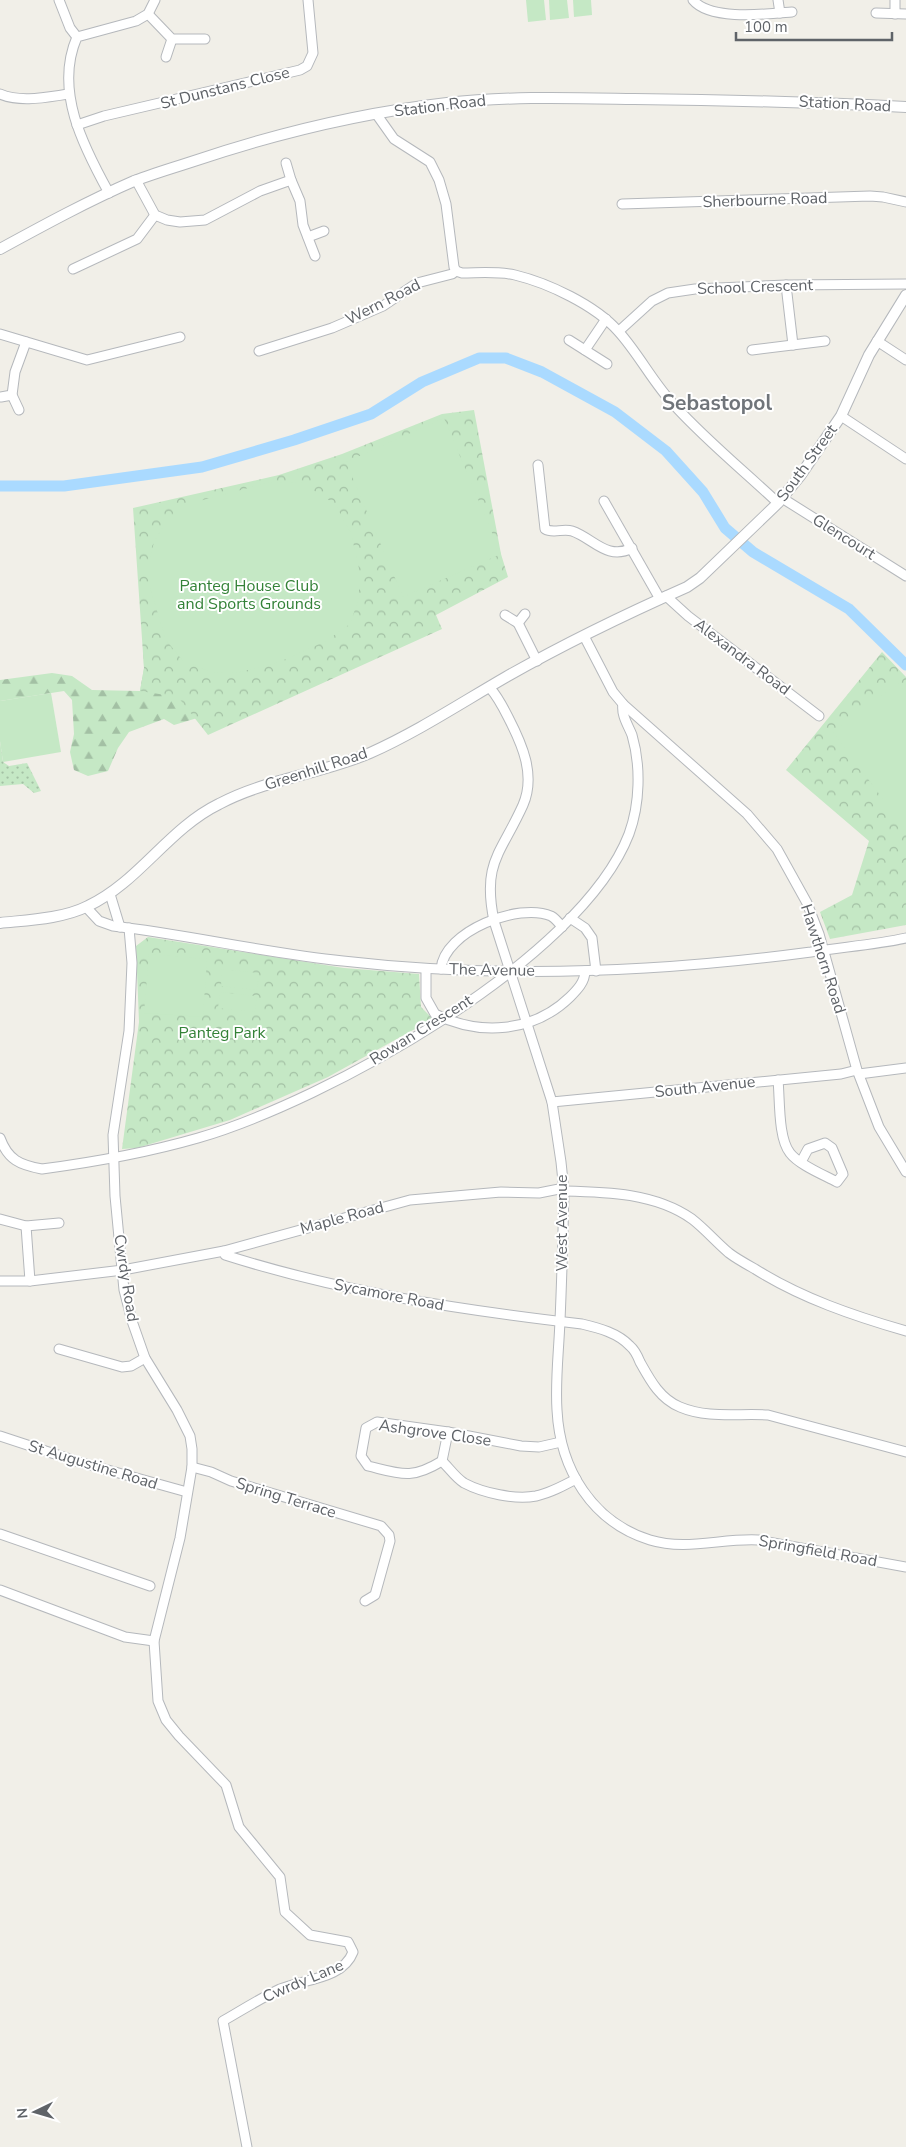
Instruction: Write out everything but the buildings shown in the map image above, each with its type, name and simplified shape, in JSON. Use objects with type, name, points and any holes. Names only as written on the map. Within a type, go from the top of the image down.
[{"type":"street","points":[[59,0],[70,28],[77,37]]},
{"type":"street","points":[[77,37],[121,26],[148,14],[155,0]]},
{"type":"street","name":"St Dunstans Close","points":[[76,125],[104,116],[300,70],[307,66],[313,52],[308,0]]},
{"type":"street","points":[[693,0],[702,9],[712,12],[753,14],[792,12]]},
{"type":"street","points":[[778,0],[780,13]]},
{"type":"street","points":[[895,0],[895,14]]},
{"type":"street","points":[[148,14],[172,38],[205,39]]},
{"type":"street","points":[[876,14],[906,14]]},
{"type":"street","points":[[77,37],[69,65],[70,94],[76,125],[87,152],[109,192]]},
{"type":"street","points":[[166,57],[172,38]]},
{"type":"street","points":[[0,94],[10,98],[21,99],[70,94]]},
{"type":"street","name":"Station Road","points":[[0,249],[60,216],[136,180],[212,155],[285,133],[377,114],[445,103],[490,99],[540,98],[754,100],[906,107]]},
{"type":"street","points":[[377,114],[394,139],[430,162],[439,180],[446,204],[456,271]]},
{"type":"street","points":[[286,163],[300,201],[303,225],[315,256]]},
{"type":"street","points":[[136,180],[146,201],[156,215],[167,220],[180,222],[205,220],[260,191],[291,180]]},
{"type":"street","name":"Sherbourne Road","points":[[622,204],[870,196],[906,202]]},
{"type":"street","points":[[73,269],[137,239],[156,215]]},
{"type":"street","points":[[308,237],[324,231]]},
{"type":"street","name":"Wern Road","points":[[259,351],[332,328],[383,306],[416,283],[452,274],[456,271],[462,273],[516,275],[574,299],[606,319],[618,331],[674,405],[696,428],[780,500]]},
{"type":"street","name":"School Crescent","points":[[618,331],[652,301],[668,293],[695,289],[786,285],[906,284]]},
{"type":"street","points":[[786,285],[793,345]]},
{"type":"street","name":"South Street","points":[[663,598],[687,587],[700,578],[780,500],[800,476],[841,416],[860,371],[906,295]]},
{"type":"street","points":[[585,350],[606,319]]},
{"type":"street","points":[[0,334],[88,360],[180,337]]},
{"type":"street","points":[[569,340],[607,364]]},
{"type":"street","points":[[752,350],[825,341]]},
{"type":"street","points":[[877,341],[906,360]]},
{"type":"street","points":[[19,410],[12,395],[15,372],[26,342]]},
{"type":"street","points":[[1,397],[12,395]]},
{"type":"street","points":[[841,416],[906,459]]},
{"type":"street","points":[[538,465],[545,529],[573,531],[602,549],[609,551],[624,552],[632,548]]},
{"type":"street","name":"Glencourt","points":[[780,500],[906,576]]},
{"type":"street","name":"Alexandra Road","points":[[604,501],[663,598],[819,716]]},
{"type":"street","name":"Greenhill Road","points":[[0,923],[55,916],[86,907],[110,894],[173,836],[196,817],[217,804],[241,793],[341,763],[370,752],[584,636],[663,598]]},
{"type":"street","points":[[518,623],[525,614]]},
{"type":"street","points":[[505,615],[518,623],[537,661]]},
{"type":"street","name":"Hawthorn Road","points":[[584,636],[613,692],[623,704],[746,814],[777,849],[807,903],[823,950],[858,1072],[879,1127],[906,1172]]},
{"type":"street","name":"West Avenue","points":[[490,688],[517,735],[525,753],[527,767],[527,785],[523,804],[498,849],[492,865],[490,880],[491,903],[494,921],[552,1102],[562,1162],[564,1190],[557,1412],[561,1442],[576,1480]]},
{"type":"street","name":"Rowan Crescent","points":[[0,1138],[10,1157],[36,1168],[114,1159],[198,1138],[268,1112],[338,1080],[445,1019],[510,971],[562,927],[594,893],[611,870],[630,832],[638,789],[634,746],[622,710],[623,704]]},
{"type":"street","name":"Cwrdy Road","points":[[110,894],[125,927],[132,964],[129,1030],[115,1117],[114,1159],[124,1290],[132,1322],[146,1358],[190,1436],[192,1467],[180,1538],[154,1641]]},
{"type":"street","name":"The Avenue","points":[[86,907],[99,922],[125,927],[223,944],[342,961],[426,969],[596,971],[721,964],[906,938]]},
{"type":"street","points":[[441,969],[442,959],[451,945],[465,934],[494,921],[518,913],[539,913],[553,917],[562,927]]},
{"type":"street","points":[[570,918],[585,928],[592,938],[596,971]]},
{"type":"street","points":[[426,969],[426,998],[434,1014],[445,1019],[491,1030],[538,1020],[565,1002],[579,989],[585,976],[585,971]]},
{"type":"street","name":"South Avenue","points":[[552,1102],[906,1068]]},
{"type":"street","points":[[778,1080],[782,1136],[791,1155],[801,1162],[837,1182],[843,1174],[832,1148],[825,1143],[808,1149],[801,1162]]},
{"type":"street","name":"Maple Road","points":[[0,1281],[30,1281],[122,1270],[224,1251],[410,1200],[501,1192],[539,1193],[564,1190],[614,1192],[644,1198],[671,1208],[692,1219],[730,1254],[789,1288],[864,1319],[906,1331]]},
{"type":"street","points":[[0,1219],[26,1226],[59,1223]]},
{"type":"street","points":[[26,1226],[30,1281]]},
{"type":"street","name":"Sycamore Road","points":[[224,1251],[225,1255],[254,1264],[352,1289],[479,1311],[560,1321],[597,1328],[621,1338],[632,1347],[658,1391],[679,1407],[703,1415],[768,1415],[906,1452]]},
{"type":"street","points":[[59,1348],[122,1367],[132,1366],[146,1358]]},
{"type":"street","name":"Ashgrove Close","points":[[561,1442],[539,1447],[521,1446],[448,1432],[377,1422],[366,1428],[361,1456],[368,1466],[410,1475],[427,1470],[442,1461],[462,1482],[476,1488],[513,1496],[535,1496],[550,1492],[576,1480]]},
{"type":"street","points":[[442,1461],[448,1432]]},
{"type":"street","name":"St Augustine Road","points":[[0,1436],[80,1462],[187,1492]]},
{"type":"street","name":"Spring Terrace","points":[[192,1467],[211,1472],[231,1481],[381,1526],[389,1535],[390,1541],[375,1595],[365,1601]]},
{"type":"street","name":"Springfield Road","points":[[576,1480],[594,1506],[610,1520],[628,1532],[650,1540],[690,1545],[742,1539],[758,1540],[906,1567]]},
{"type":"street","points":[[0,1534],[150,1586]]},
{"type":"street","points":[[0,1590],[125,1637],[154,1641]]},
{"type":"street","name":"Cwrdy Lane","points":[[154,1641],[158,1701],[166,1720],[178,1736],[226,1785],[239,1827],[280,1877],[284,1912],[310,1935],[348,1942],[353,1952],[349,1962],[332,1973],[281,1989],[223,2021],[247,2147]]},
{"type":"green space","points":[[526,0],[544,0],[546,20],[528,22]]},
{"type":"green space","points":[[549,0],[567,0],[569,18],[550,20]]},
{"type":"green space","points":[[573,0],[591,0],[592,15],[574,17]]},
{"type":"green space","name":"Panteg House Club and Sports Grounds","points":[[474,410],[501,554],[508,577],[436,615],[442,629],[208,735],[178,697],[140,691],[144,668],[133,508],[279,475],[342,454],[442,414]]},
{"type":"green space","points":[[444,418],[501,554],[403,597],[346,462]]},
{"type":"green space","points":[[271,482],[302,483],[335,504],[351,533],[359,569],[359,598],[350,624],[326,641],[279,662],[240,672],[214,673],[183,661],[166,640],[150,588],[150,558],[154,542],[164,525],[179,510],[195,502]]},
{"type":"green space","points":[[143,646],[204,716],[174,725],[164,719],[129,732],[118,748],[108,771],[88,776],[74,770],[70,752],[74,734],[72,700],[64,691],[0,701],[0,680],[52,673],[72,676],[92,690],[140,691],[144,668]]},
{"type":"green space","points":[[882,652],[906,677],[906,925],[830,939],[820,912],[852,895],[869,841],[786,770]]},
{"type":"green space","points":[[898,683],[906,693],[906,830],[833,732]]},
{"type":"green space","points":[[51,693],[61,752],[3,762],[0,741],[0,701]]},
{"type":"green space","points":[[0,741],[3,762],[9,766],[27,763],[41,791],[34,793],[23,784],[0,786]]},
{"type":"green space","name":"Panteg Park","points":[[148,937],[344,968],[419,974],[421,1007],[433,1019],[328,1077],[230,1120],[137,1148],[122,1149],[139,1022],[136,946]]},
{"type":"green space","points":[[149,954],[207,959],[203,1017],[144,1013]]},
{"type":"green space","points":[[222,969],[259,973],[257,990],[221,986]]},
{"type":"green space","points":[[220,992],[257,996],[255,1012],[218,1008]]},
{"type":"waterway","points":[[0,486],[64,486],[202,467],[294,440],[371,414],[422,382],[479,358],[506,358],[542,372],[615,412],[666,451],[703,492],[725,528],[753,552],[849,609],[906,665]]},
{"type":"district","name":"Sebastopol","points":[[717,403]]}]
